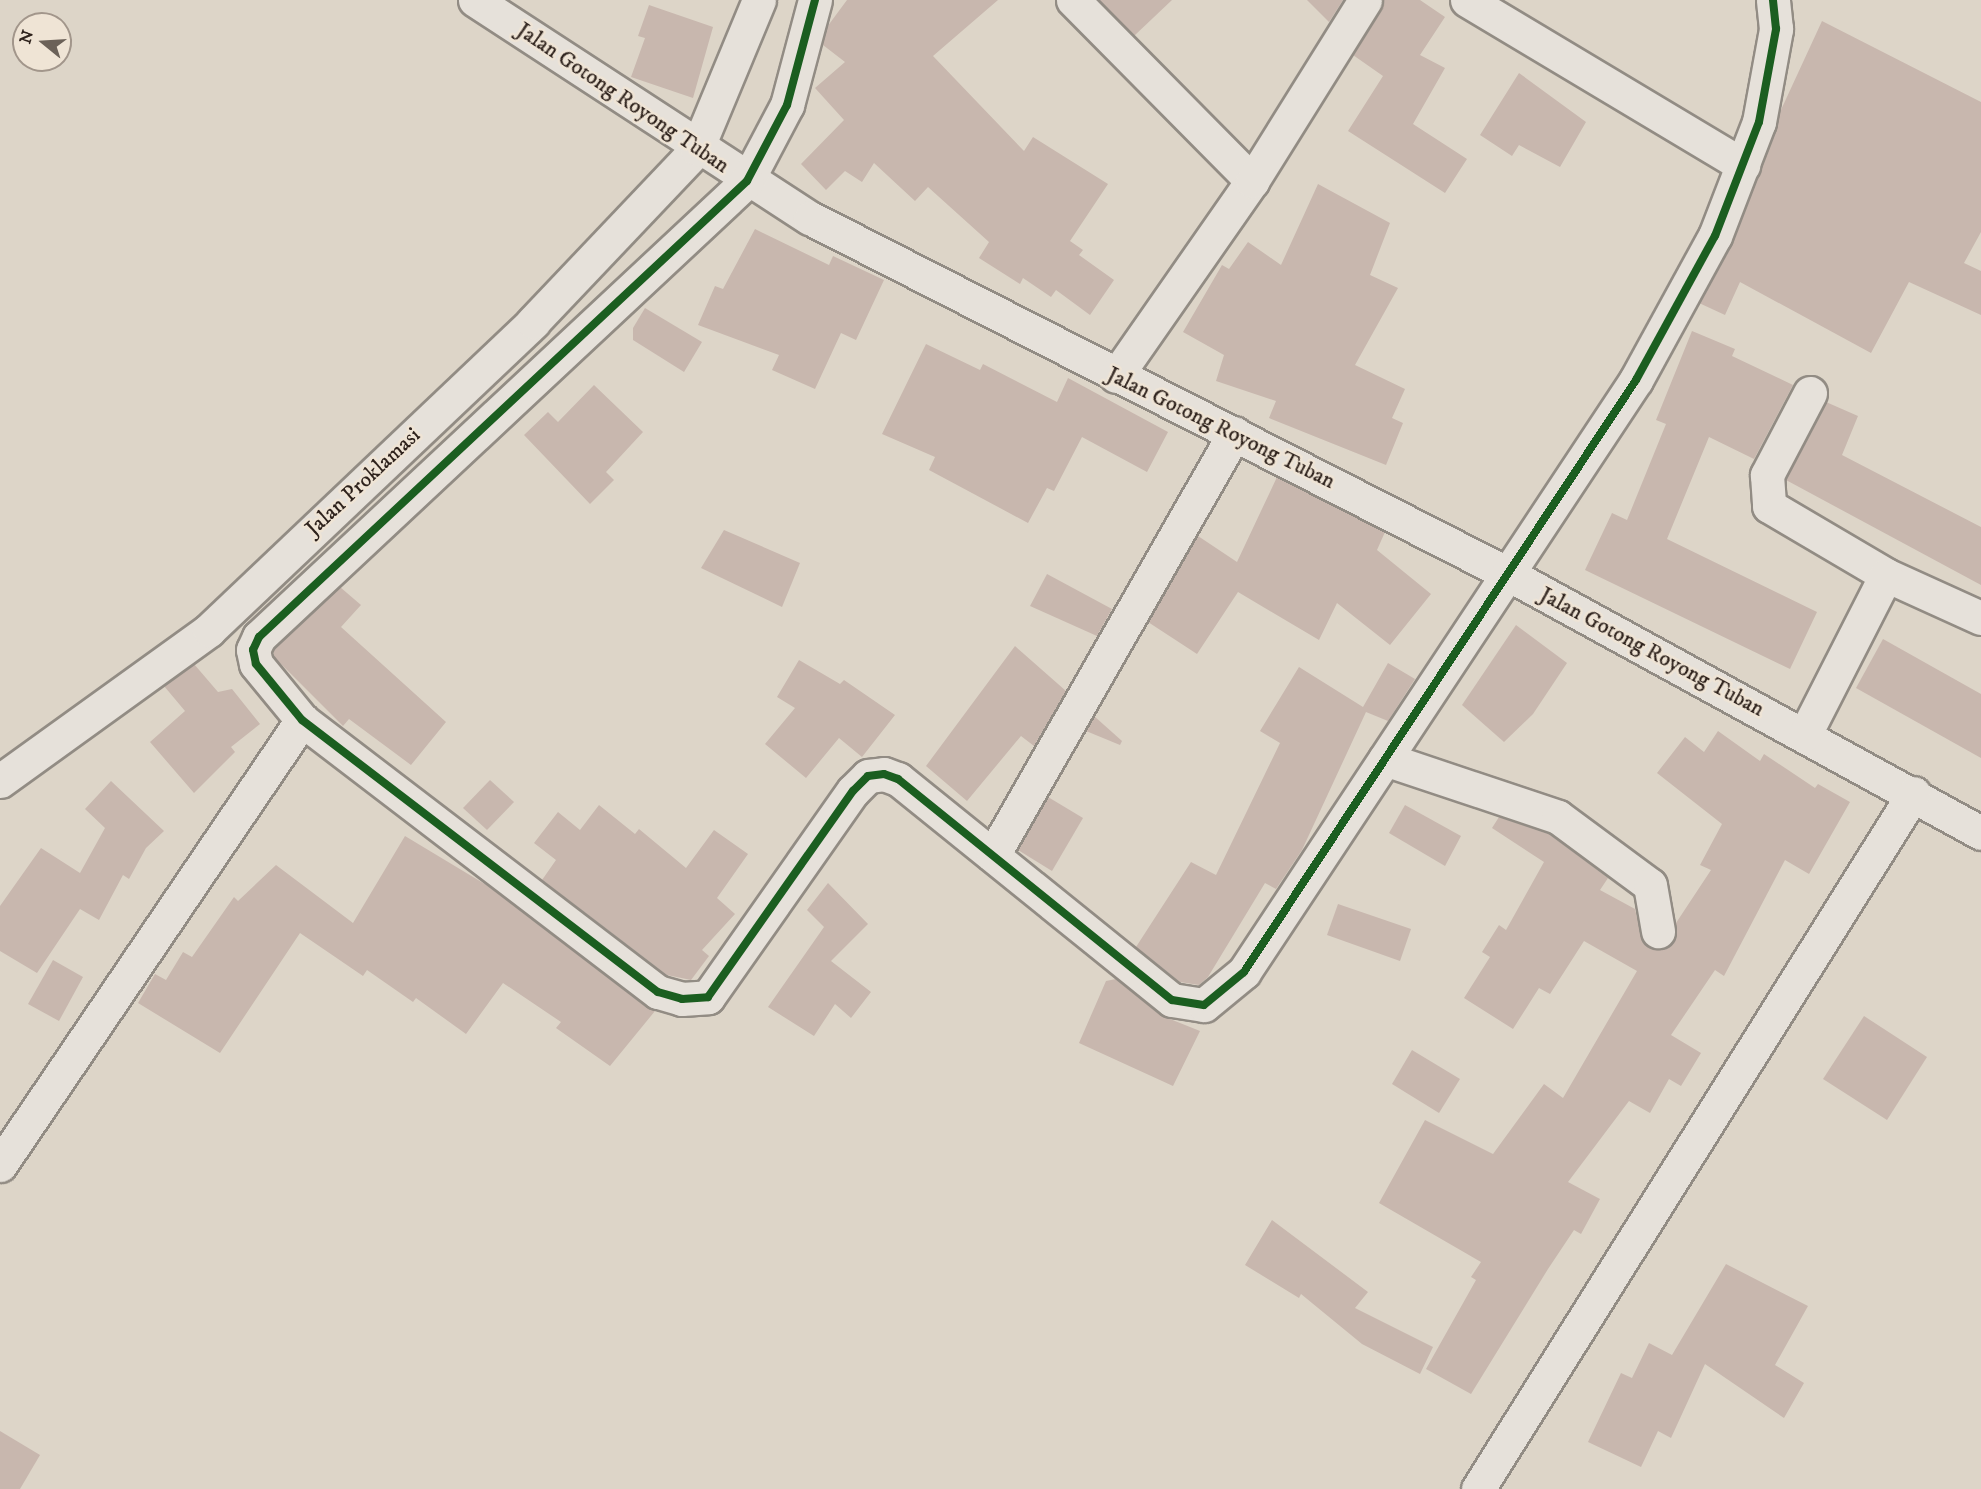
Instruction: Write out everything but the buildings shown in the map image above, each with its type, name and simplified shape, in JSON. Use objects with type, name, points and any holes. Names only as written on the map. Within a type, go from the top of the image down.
[{"type":"street","name":"Jalan Gotong Royong Tuban","points":[[475,0],[747,182],[1116,376],[1235,433],[1508,574],[1914,793],[1981,833]]},
{"type":"street","points":[[698,149],[759,0]]},
{"type":"street","points":[[815,0],[787,105],[747,182],[259,637],[253,650],[256,664],[302,720],[658,992],[682,999],[708,997],[868,776],[898,779],[1172,1000],[1204,1005],[1244,972],[1636,380],[1715,236],[1759,122],[1776,29],[1773,0]]},
{"type":"street","points":[[1073,0],[1252,181]]},
{"type":"street","points":[[1116,376],[1252,181],[1365,0]]},
{"type":"street","points":[[1467,0],[1743,165]]},
{"type":"street","name":"Jalan Proklamasi","points":[[0,781],[209,630],[533,322],[698,149]]},
{"type":"street","points":[[1810,393],[1767,475],[1769,506],[1886,575],[1981,618]]},
{"type":"street","points":[[993,855],[1235,433]]},
{"type":"street","points":[[1805,734],[1886,575]]},
{"type":"street","points":[[0,1165],[302,720]]},
{"type":"street","points":[[1385,759],[1558,817],[1650,885],[1658,931]]},
{"type":"street","points":[[1478,1489],[1914,793]]},
{"type":"cycle path","points":[[815,0],[787,105],[747,181],[259,637],[253,650],[256,664],[302,720],[658,992],[682,999],[708,997],[853,791],[868,776],[884,774],[898,779],[1172,1000],[1204,1005],[1244,972],[1636,380],[1715,236],[1759,122],[1776,29],[1773,0]]}]
